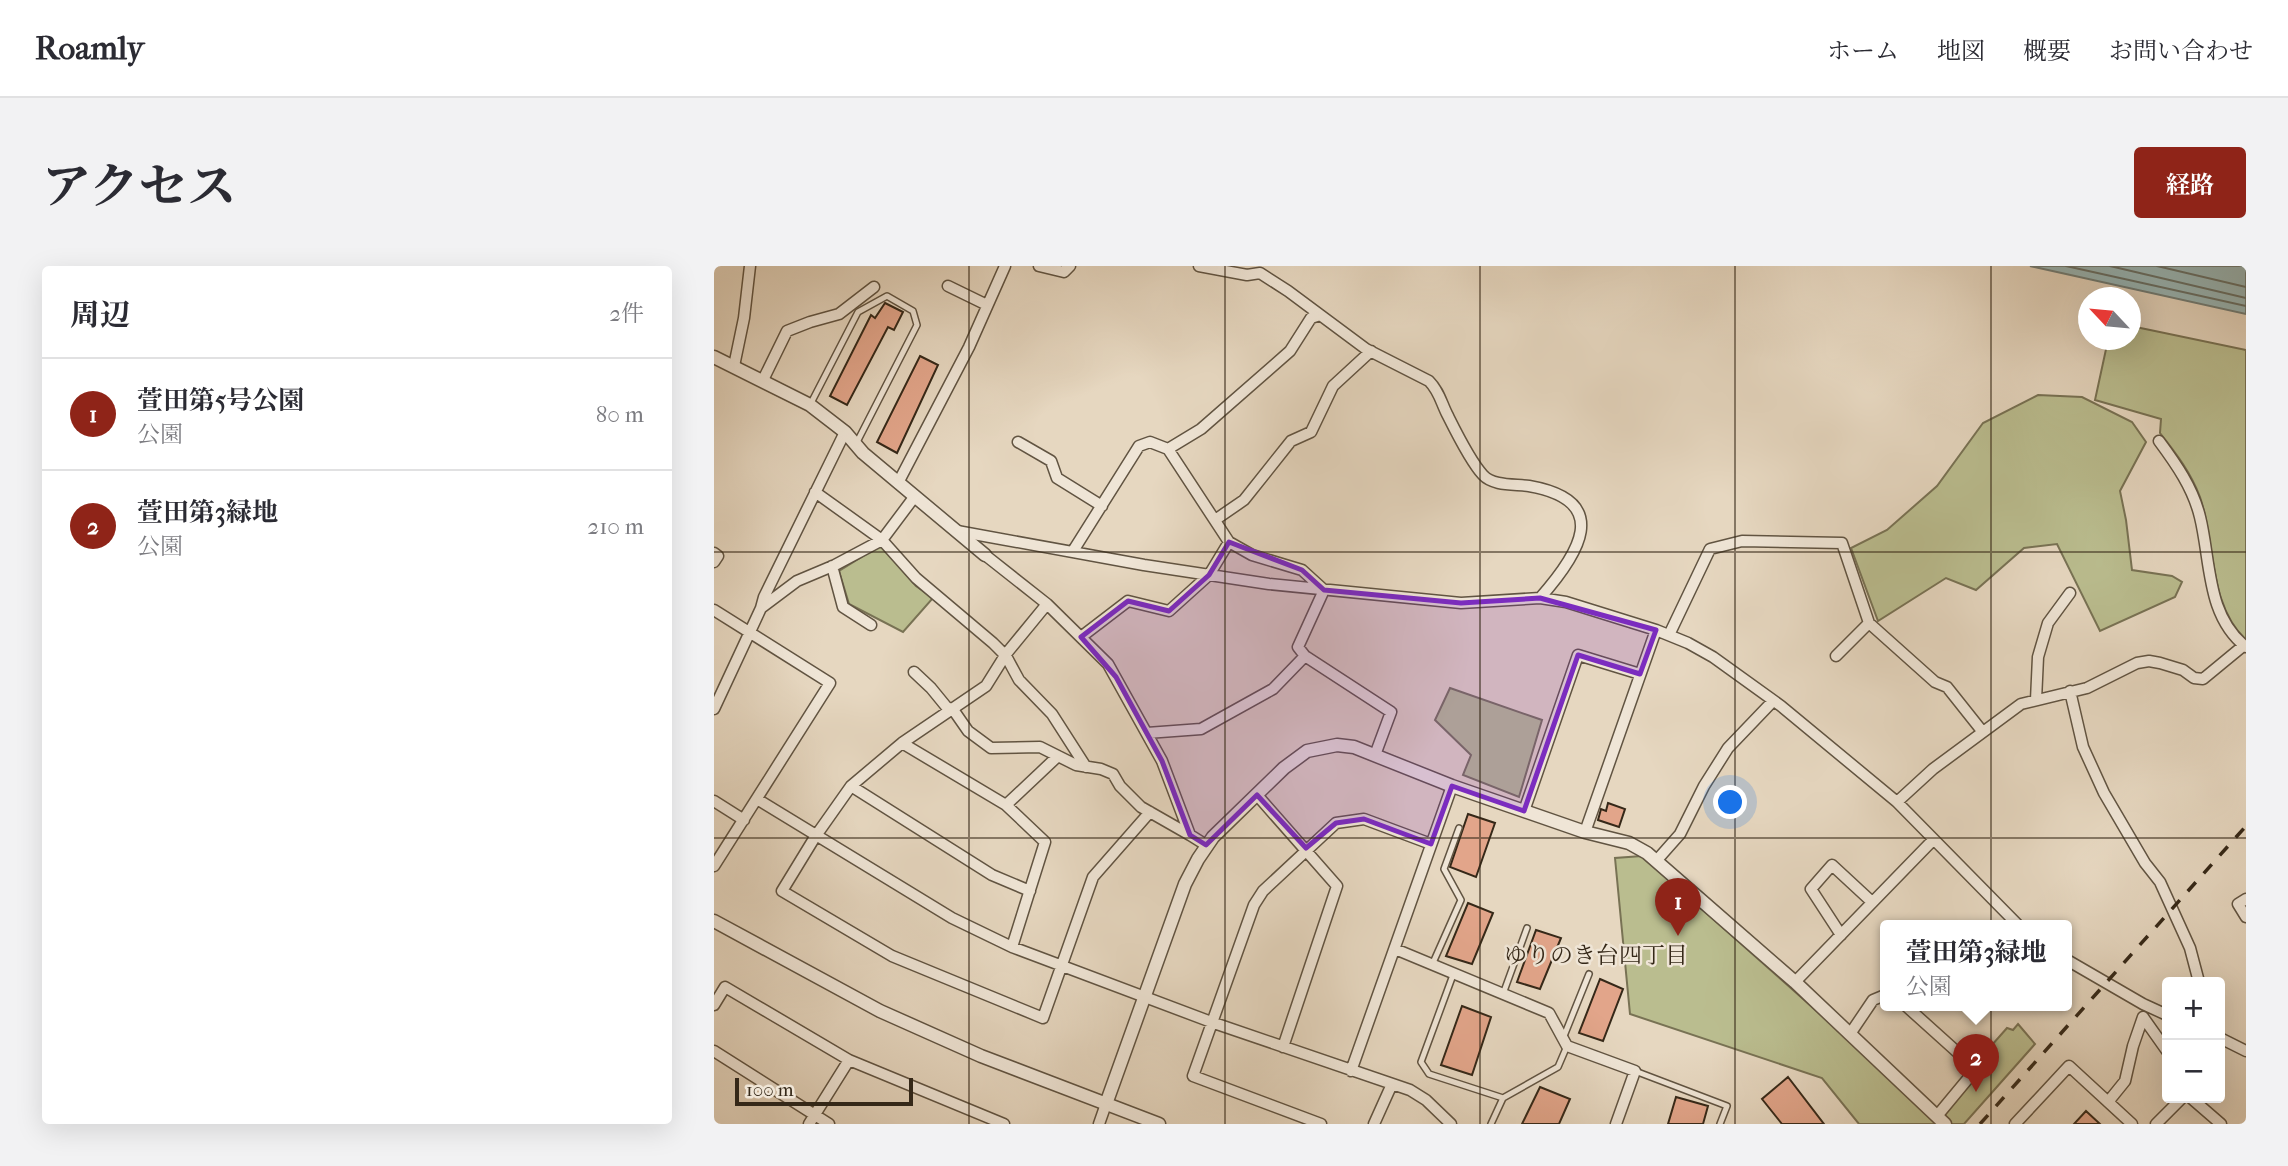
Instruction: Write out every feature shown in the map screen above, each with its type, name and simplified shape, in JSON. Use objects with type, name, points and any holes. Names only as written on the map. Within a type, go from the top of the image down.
[{"type":"street","points":[[734,366],[744,318],[750,266]]},
{"type":"street","points":[[898,483],[969,347],[1004,266]]},
{"type":"street","points":[[1039,266],[1064,272],[1070,266]]},
{"type":"street","points":[[1199,266],[1247,275],[1259,273],[1371,351],[1429,381],[1436,388],[1447,414],[1481,473],[1490,482],[1533,487],[1574,504],[1582,518],[1579,541],[1552,585],[1540,598]]},
{"type":"street","points":[[948,286],[988,305]]},
{"type":"street","points":[[763,380],[787,331],[839,314],[874,287]]},
{"type":"street","points":[[1168,449],[1211,420],[1290,351],[1311,318],[1320,315]]},
{"type":"street","points":[[1215,520],[1244,500],[1291,441],[1311,432],[1333,386],[1371,351]]},
{"type":"street","points":[[714,357],[810,405],[845,432],[898,483],[1047,604],[1108,664],[1162,761],[1190,835]]},
{"type":"street","points":[[714,709],[764,597],[845,432]]},
{"type":"street","points":[[1897,802],[1933,769],[2021,704],[2087,688],[2137,663],[2149,662],[2183,670],[2194,678],[2203,678],[2245,646],[2228,628],[2218,606],[2209,579],[2199,515],[2191,492],[2159,441]]},
{"type":"street","points":[[1018,442],[1051,461],[1057,478],[1102,506]]},
{"type":"street","points":[[1073,551],[1139,446],[1150,442],[1168,449],[1229,542],[1252,555],[1301,570],[1324,590]]},
{"type":"street","points":[[816,492],[882,540],[916,578],[1006,656],[1019,680],[1052,714],[1086,767]]},
{"type":"street","points":[[761,608],[797,581],[882,540],[915,496]]},
{"type":"street","points":[[957,531],[1209,575],[1324,590],[1461,603],[1540,598],[1566,602],[1656,630],[1713,657],[1773,701],[1897,802],[2014,920]]},
{"type":"street","points":[[1669,635],[1710,549],[1742,541],[1842,543],[1868,624],[1935,682],[1947,687],[1982,731]]},
{"type":"street","points":[[1081,637],[1128,601],[1169,611],[1209,575],[1229,542]]},
{"type":"street","points":[[714,553],[718,556],[714,562]]},
{"type":"street","points":[[832,566],[843,607],[872,625]]},
{"type":"street","points":[[1324,590],[1298,647],[1305,656],[1391,712],[1375,755]]},
{"type":"street","points":[[2036,700],[2038,657],[2048,623],[2070,593]]},
{"type":"street","points":[[1047,604],[986,686],[902,743],[851,786],[782,891],[892,956],[1043,1017],[1093,877],[1150,812]]},
{"type":"street","points":[[714,610],[830,683],[714,866]]},
{"type":"street","points":[[1836,656],[1868,624]]},
{"type":"street","points":[[1586,832],[1656,630]]},
{"type":"street","points":[[1524,811],[1578,655],[1640,674]]},
{"type":"street","points":[[1147,733],[1201,729],[1273,689],[1305,656]]},
{"type":"street","points":[[914,672],[951,709],[968,731],[991,748],[1040,747],[1076,765],[1114,774],[1120,786],[1150,812],[1206,845]]},
{"type":"street","points":[[2070,691],[2083,747],[2104,793],[2145,863],[2160,882],[2190,948],[2198,977]]},
{"type":"street","points":[[1657,860],[1680,834],[1704,786],[1728,748],[1773,701]]},
{"type":"street","points":[[902,743],[1006,805],[1045,842],[1012,947]]},
{"type":"street","points":[[1099,1124],[1185,884],[1206,845],[1284,768],[1307,751],[1337,745],[1354,747],[1452,786],[1586,832],[1629,843],[1657,860],[1795,982],[1941,1120],[1976,1069],[1912,1011]]},
{"type":"street","points":[[1006,805],[1058,756]]},
{"type":"street","points":[[851,786],[992,875],[1030,891]]},
{"type":"street","points":[[1351,1071],[1452,786]]},
{"type":"street","points":[[1257,794],[1337,886],[1283,1047]]},
{"type":"street","points":[[757,799],[952,918],[1012,947],[1213,1023],[1410,1090],[1426,1100],[1451,1124]]},
{"type":"street","points":[[714,801],[744,820]]},
{"type":"street","points":[[1321,1124],[1193,1076],[1254,905],[1263,891],[1306,848],[1336,823],[1364,819],[1431,844]]},
{"type":"street","points":[[1795,982],[1933,840]]},
{"type":"street","points":[[1841,935],[1811,889],[1832,865],[1872,902]]},
{"type":"street","points":[[2246,899],[2238,904],[2246,917]]},
{"type":"street","points":[[714,921],[880,1011],[981,1056],[1159,1124]]},
{"type":"street","points":[[1395,949],[1549,1013],[1565,1042],[1635,1071],[1616,1124]]},
{"type":"street","points":[[2072,963],[2162,1013]]},
{"type":"street","points":[[714,1005],[726,987],[849,1060],[1004,1124]]},
{"type":"street","points":[[1850,1034],[1873,1000],[1880,997]]},
{"type":"street","points":[[2108,1102],[2125,1081],[2143,1017],[2162,1044]]},
{"type":"street","points":[[2224,1040],[2246,1051]]},
{"type":"street","points":[[714,1051],[812,1119],[829,1124]]},
{"type":"street","points":[[812,1119],[849,1060]]},
{"type":"street","points":[[2015,1124],[2068,1066],[2108,1102],[2124,1122]]},
{"type":"street","points":[[1374,1124],[1392,1084]]},
{"type":"street","points":[[2157,1124],[2177,1103]]},
{"type":"street","points":[[2197,1103],[2221,1124]]},
{"type":"lane","points":[[810,405],[858,312],[887,296],[913,311],[917,325],[856,444]]},
{"type":"lane","points":[[1433,965],[1461,900],[1444,869],[1459,828]]},
{"type":"lane","points":[[1503,994],[1527,928]]},
{"type":"lane","points":[[1454,974],[1421,1062],[1429,1074],[1503,1098]]},
{"type":"lane","points":[[1492,1124],[1503,1098],[1558,1067],[1589,974]]},
{"type":"lane","points":[[1635,1071],[1727,1106],[1720,1124]]},
{"type":"highlighted area","points":[[1229,542],[1302,570],[1324,590],[1461,603],[1540,598],[1656,630],[1640,674],[1578,655],[1524,811],[1452,786],[1431,844],[1364,819],[1336,823],[1306,848],[1257,795],[1206,845],[1190,835],[1162,761],[1116,677],[1081,637],[1128,601],[1169,611],[1209,575]]},
{"type":"green space","points":[[2141,328],[2246,350],[2246,640],[2225,609],[2200,497],[2183,464],[2160,433],[2161,419],[2095,400],[2106,350],[2141,350]]},
{"type":"green space","points":[[2038,395],[2082,397],[2132,422],[2146,442],[2120,491],[2132,570],[2172,576],[2182,582],[2175,597],[2100,631],[2057,544],[2024,548],[1976,590],[1946,578],[1878,621],[1851,548],[1887,530],[1937,486],[1983,423]]},
{"type":"green space","points":[[881,545],[916,586],[933,598],[903,632],[849,604],[839,571]]},
{"type":"green space","points":[[1450,688],[1542,720],[1519,797],[1463,775],[1471,755],[1435,720]]},
{"type":"green space","points":[[1642,856],[1944,1124],[1859,1124],[1822,1078],[1630,1014],[1615,858]]},
{"type":"green space","points":[[2018,1024],[2035,1044],[1964,1124],[1948,1124],[1940,1116],[1975,1064],[2007,1028],[2013,1030]]},
{"type":"water","points":[[2030,266],[2246,266],[2246,314],[2141,291],[2141,287],[2124,287]]},
{"type":"building","points":[[885,303],[903,312],[894,330],[888,327],[847,405],[830,396],[871,315],[875,318]]},
{"type":"building","points":[[920,356],[938,365],[897,453],[877,442]]},
{"type":"building","points":[[1608,803],[1625,809],[1619,827],[1598,820],[1601,809],[1606,811]]},
{"type":"building","points":[[1468,814],[1495,823],[1476,877],[1450,867]]},
{"type":"building","points":[[1468,903],[1493,913],[1472,964],[1446,956]]},
{"type":"building","points":[[1536,930],[1561,938],[1540,989],[1517,982]]},
{"type":"building","points":[[1600,979],[1623,989],[1603,1041],[1579,1033]]},
{"type":"building","points":[[1462,1006],[1491,1017],[1472,1075],[1441,1065]]},
{"type":"building","points":[[1788,1077],[1824,1124],[1782,1124],[1762,1099]]},
{"type":"building","points":[[1540,1087],[1570,1099],[1559,1124],[1522,1124]]},
{"type":"building","points":[[1676,1097],[1708,1106],[1703,1124],[1668,1124]]},
{"type":"building","points":[[2086,1111],[2100,1124],[2074,1124]]},
{"type":"railway","points":[[1980,1124],[2246,826]]},
{"type":"place","name":"萱田第5号公園","points":[[1678,936]]},
{"type":"place","name":"萱田第3緑地","points":[[1976,1092]]},
{"type":"district","name":"ゆりのき台四丁目","points":[[1596,955]]}]
